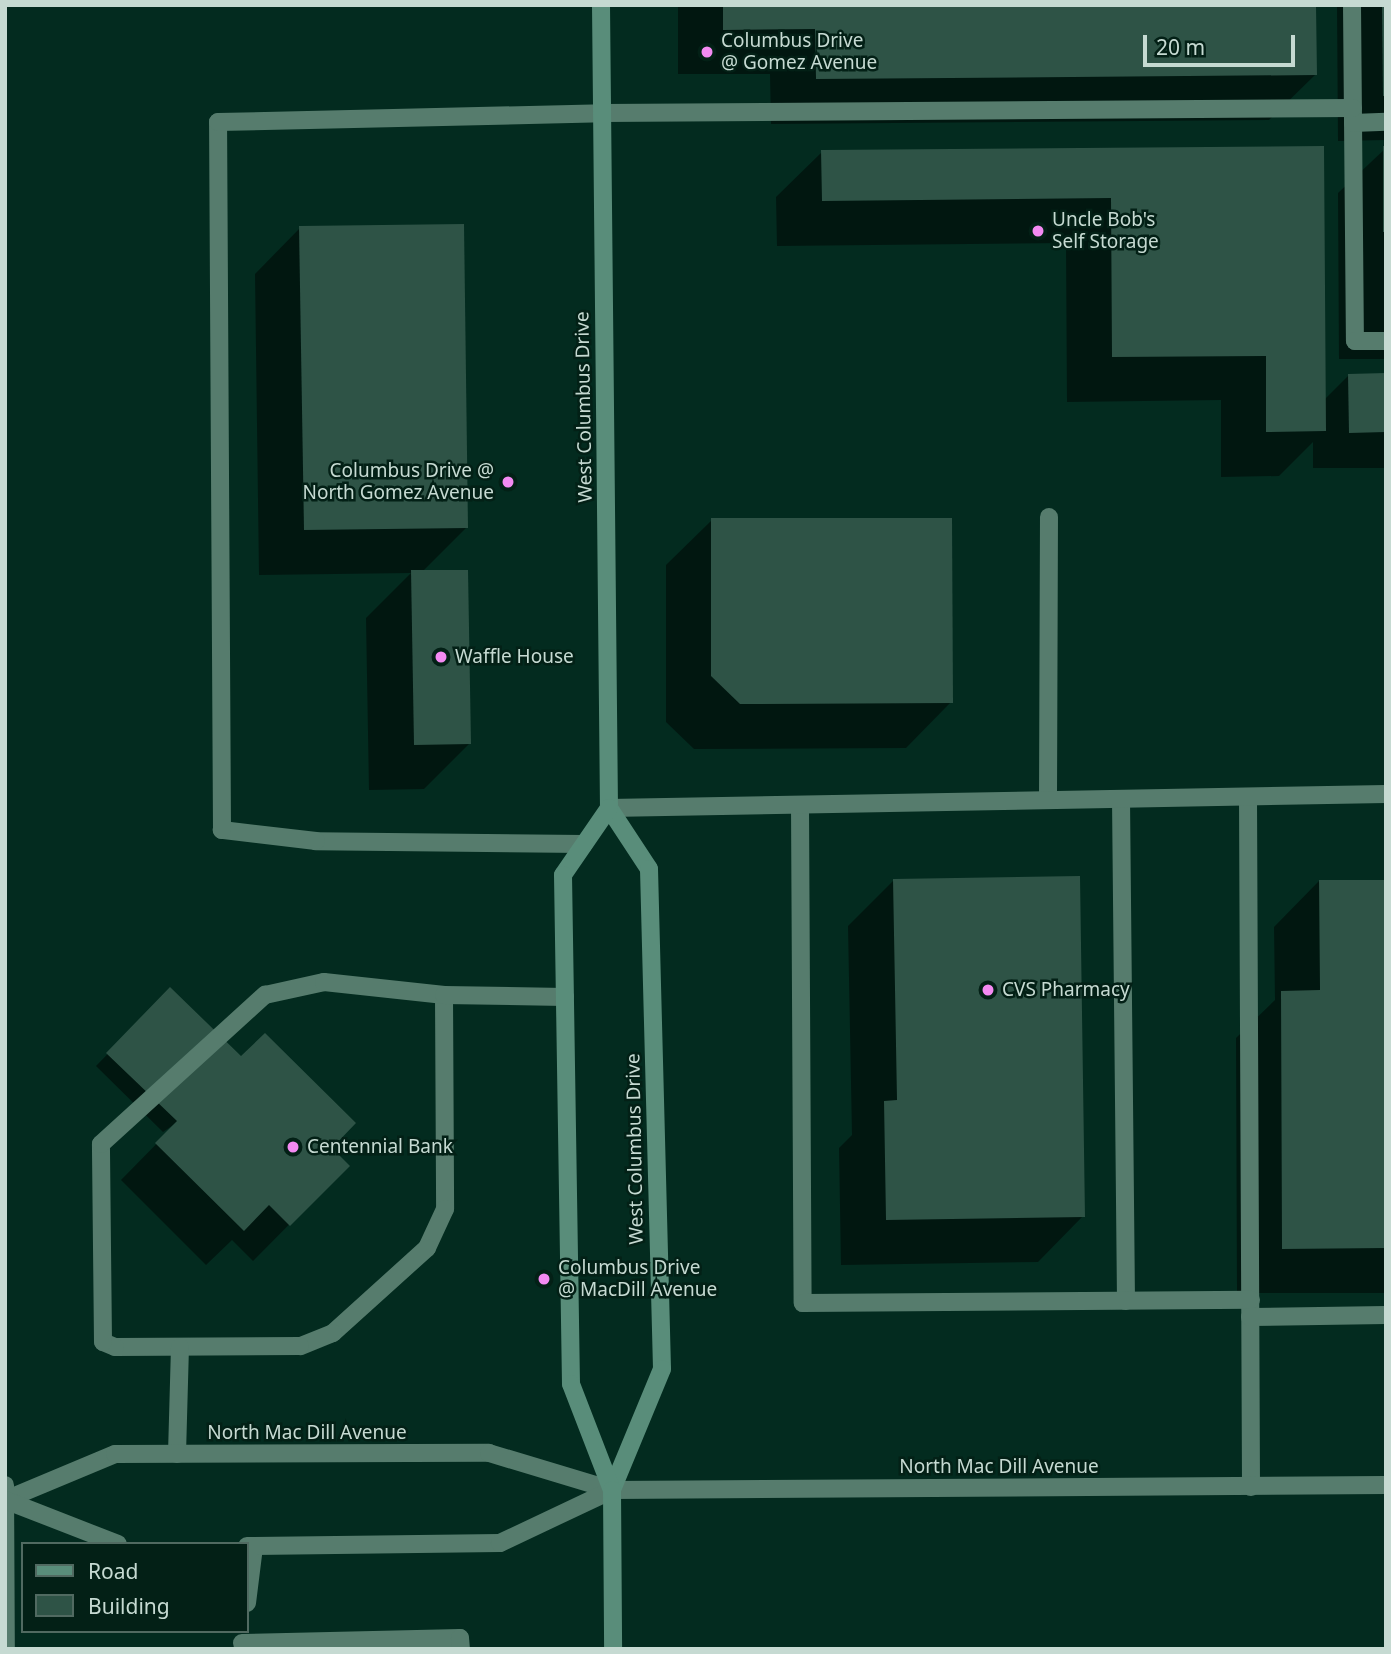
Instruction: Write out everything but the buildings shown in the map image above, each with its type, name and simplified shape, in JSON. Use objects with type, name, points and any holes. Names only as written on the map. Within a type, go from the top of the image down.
[{"type":"main road","name":"West Columbus Drive","points":[[601,5],[609,808],[649,869],[662,1370],[612,1490]]},
{"type":"main road","name":"West Columbus Drive","points":[[609,808],[563,875],[571,1384],[612,1490],[613,1649]]},
{"type":"street","points":[[1352,5],[1355,341],[1386,341]]},
{"type":"street","points":[[584,844],[316,841],[222,830],[218,122],[603,113],[1353,116],[1386,122]]},
{"type":"street","points":[[1048,800],[1049,517]]},
{"type":"street","points":[[609,808],[1386,794]]},
{"type":"street","points":[[1248,797],[1251,1486]]},
{"type":"street","points":[[1121,799],[1126,1301]]},
{"type":"street","points":[[800,805],[803,1303],[1126,1301],[1386,1315]]},
{"type":"street","points":[[444,995],[445,1209],[427,1248],[333,1333],[300,1346],[115,1347],[103,1342],[101,1144],[265,995],[324,982],[444,995],[565,997]]},
{"type":"street","points":[[177,1454],[180,1347]]},
{"type":"street","name":"North Mac Dill Avenue","points":[[5,1500],[115,1454],[489,1453],[612,1490],[1386,1485]]},
{"type":"street","points":[[5,1485],[6,1649]]},
{"type":"street","name":"North Mac Dill Avenue","points":[[251,1547],[500,1543],[612,1490]]},
{"type":"street","points":[[5,1500],[113,1542]]},
{"type":"street","points":[[248,1589],[251,1547]]},
{"type":"street","points":[[242,1641],[460,1638],[461,1649]]},
{"type":"place","name":"Columbus Drive @ Gomez Avenue","points":[[707,52]]},
{"type":"place","name":"Uncle Bob's Self Storage","points":[[1038,231]]},
{"type":"place","name":"Columbus Drive @ North Gomez Avenue","points":[[508,482]]},
{"type":"place","name":"Waffle House","points":[[441,657]]},
{"type":"place","name":"CVS Pharmacy","points":[[988,990]]},
{"type":"place","name":"Centennial Bank","points":[[293,1147]]},
{"type":"place","name":"Columbus Drive @ MacDill Avenue","points":[[544,1279]]}]
